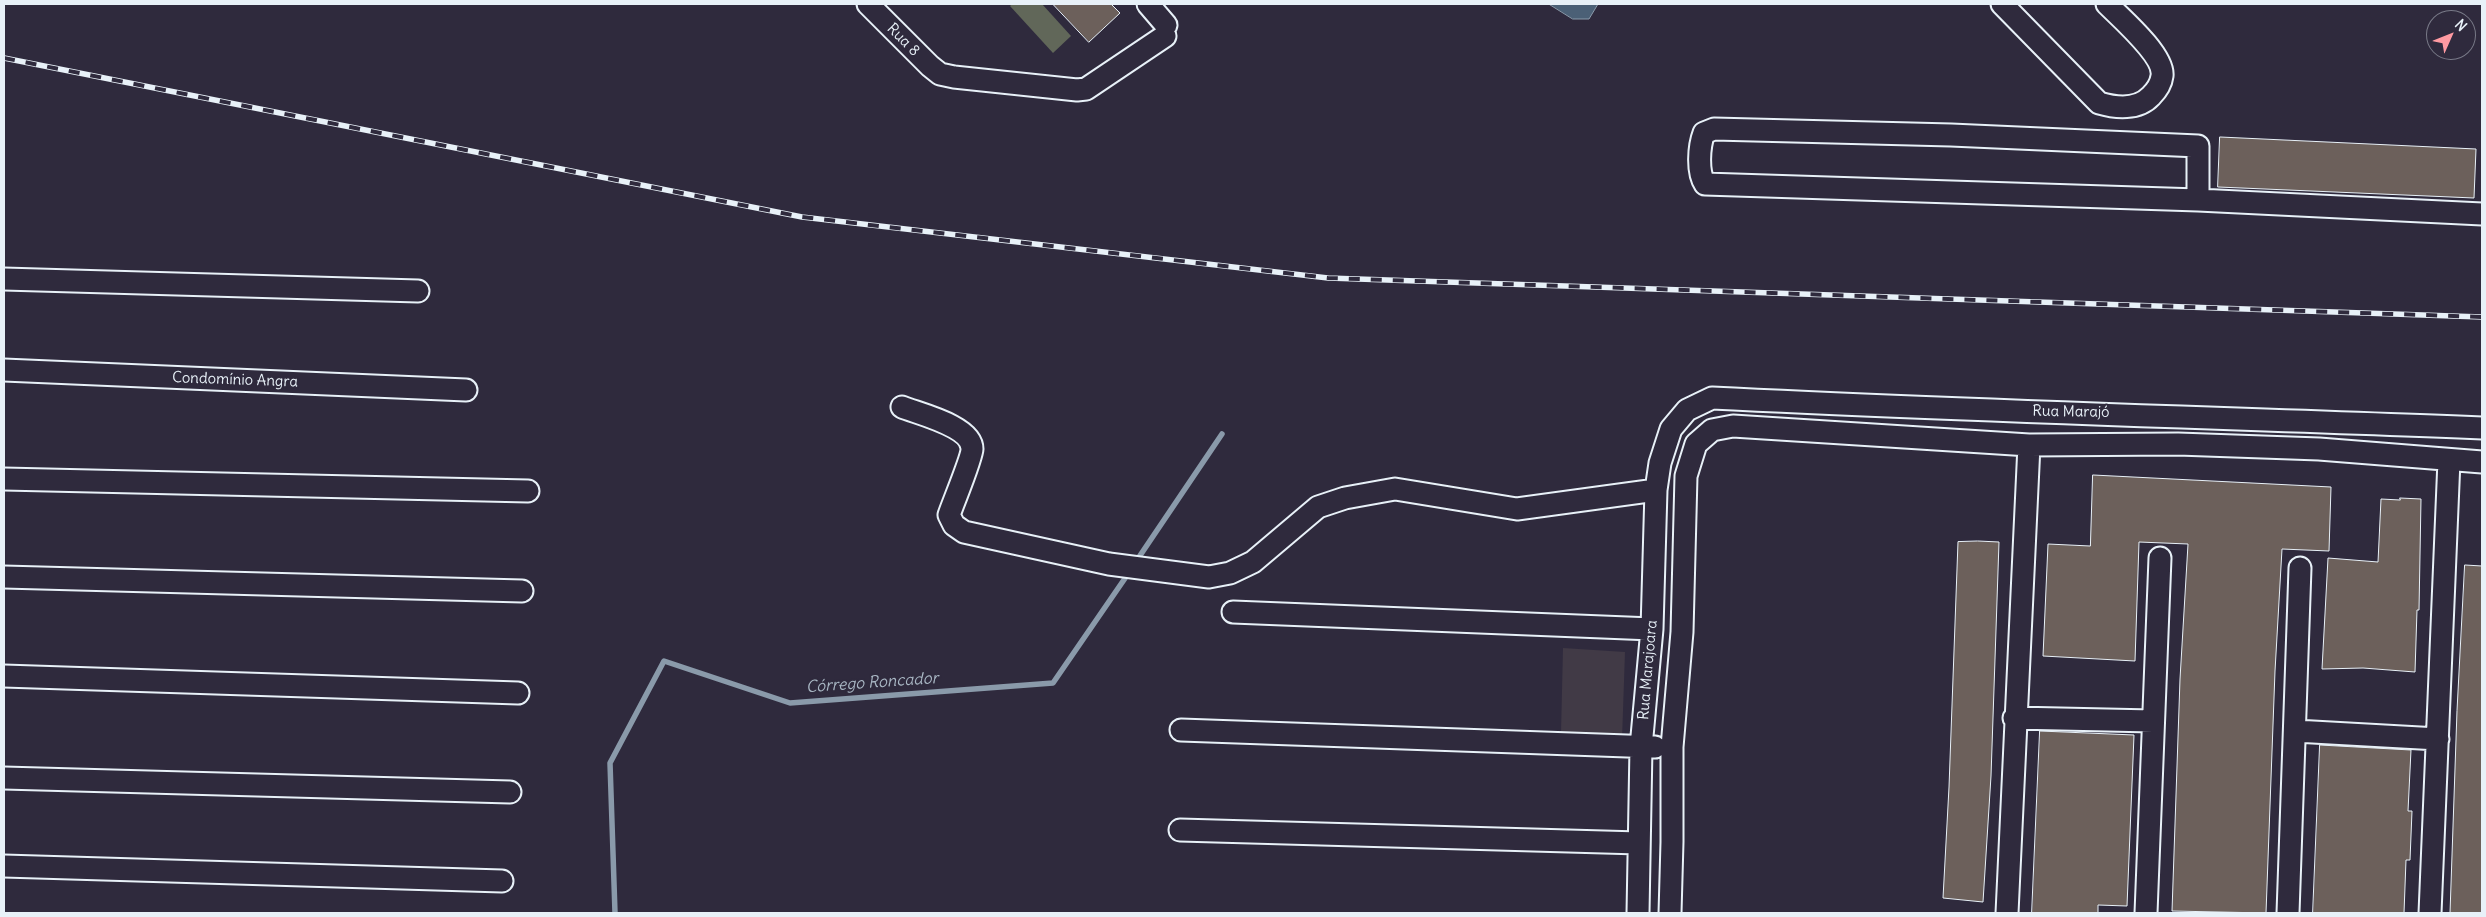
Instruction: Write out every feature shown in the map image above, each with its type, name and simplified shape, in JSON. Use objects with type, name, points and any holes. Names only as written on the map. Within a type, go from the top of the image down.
[{"type":"street","name":"Rua 8","points":[[868,4],[940,74],[1077,90],[1086,89],[1166,30],[1148,4]]},
{"type":"street","points":[[2002,4],[2099,103],[2117,106],[2140,104],[2157,90],[2163,76],[2162,67],[2154,54],[2107,4]]},
{"type":"street","points":[[2198,200],[2198,146],[1951,135],[1714,129],[1704,133],[1701,141],[1701,178],[1705,184],[2198,200],[2482,214]]},
{"type":"street","points":[[4,279],[418,291]]},
{"type":"street","name":"Condomínio Angra","points":[[4,370],[466,390]]},
{"type":"street","name":"Rua Marajó","points":[[1671,429],[1687,410],[1712,398],[1938,409],[2482,428]]},
{"type":"street","points":[[902,407],[958,428],[967,436],[972,449],[949,515],[954,525],[964,532],[1109,564],[1209,577],[1230,573],[1253,562],[1318,507],[1345,498],[1395,489],[1517,509],[1656,490]]},
{"type":"street","points":[[2122,444],[2123,414]]},
{"type":"street","points":[[1671,429],[1696,444],[1712,430],[1733,426],[2029,445],[2122,444],[2319,449],[2482,462]]},
{"type":"street","name":"Rua Marajoara","points":[[1638,913],[1641,747],[1652,629],[1656,490],[1660,462],[1671,429]]},
{"type":"street","name":"Rua Marajoara","points":[[1670,913],[1672,747],[1682,632],[1686,476],[1696,444]]},
{"type":"street","points":[[2007,913],[2014,718],[2029,445]]},
{"type":"street","points":[[2430,913],[2446,500],[2450,460]]},
{"type":"street","points":[[4,479],[528,490]]},
{"type":"street","points":[[2146,913],[2160,558]]},
{"type":"street","points":[[2288,913],[2300,568]]},
{"type":"street","points":[[4,577],[522,591]]},
{"type":"street","points":[[1233,612],[1652,629]]},
{"type":"street","points":[[4,676],[518,693]]},
{"type":"street","points":[[2014,718],[2153,721]]},
{"type":"street","points":[[1181,730],[1672,747]]},
{"type":"street","points":[[2295,731],[2438,739]]},
{"type":"street","points":[[4,778],[510,792]]},
{"type":"street","points":[[1180,830],[1640,843]]},
{"type":"street","points":[[4,866],[502,881]]},
{"type":"shaded area","points":[[1563,648],[1625,652],[1622,740],[1561,733]]},
{"type":"green space","points":[[1012,4],[1042,4],[1071,36],[1053,53],[1010,6]]},
{"type":"water","points":[[1549,4],[1598,4],[1589,19],[1573,19]]},
{"type":"building","points":[[1053,4],[1111,4],[1120,13],[1089,42]]},
{"type":"building","points":[[2220,137],[2476,149],[2474,198],[2218,187]]},
{"type":"building","points":[[2093,475],[2331,487],[2329,551],[2282,549],[2275,671],[2266,913],[2172,911],[2180,679],[2188,544],[2139,542],[2135,661],[2043,656],[2048,544],[2090,546]]},
{"type":"building","points":[[2400,498],[2421,499],[2419,610],[2417,610],[2415,672],[2363,668],[2322,669],[2328,558],[2378,562],[2381,499],[2400,500]]},
{"type":"building","points":[[1958,542],[1999,542],[1991,776],[1983,902],[1943,898]]},
{"type":"building","points":[[2465,565],[2482,566],[2482,913],[2450,913],[2457,711]]},
{"type":"building","points":[[2040,731],[2134,735],[2127,906],[2098,905],[2098,913],[2032,913]]},
{"type":"building","points":[[2320,745],[2411,750],[2408,811],[2412,811],[2410,860],[2406,860],[2404,913],[2313,913]]},
{"type":"waterway","name":"Córrego Roncador","points":[[1135,563],[1222,434]]},
{"type":"waterway","name":"Córrego Roncador","points":[[615,913],[610,763],[664,661],[790,703],[1053,683],[1130,571]]},
{"type":"railway","points":[[4,58],[802,217],[1328,278],[2482,317]]}]
